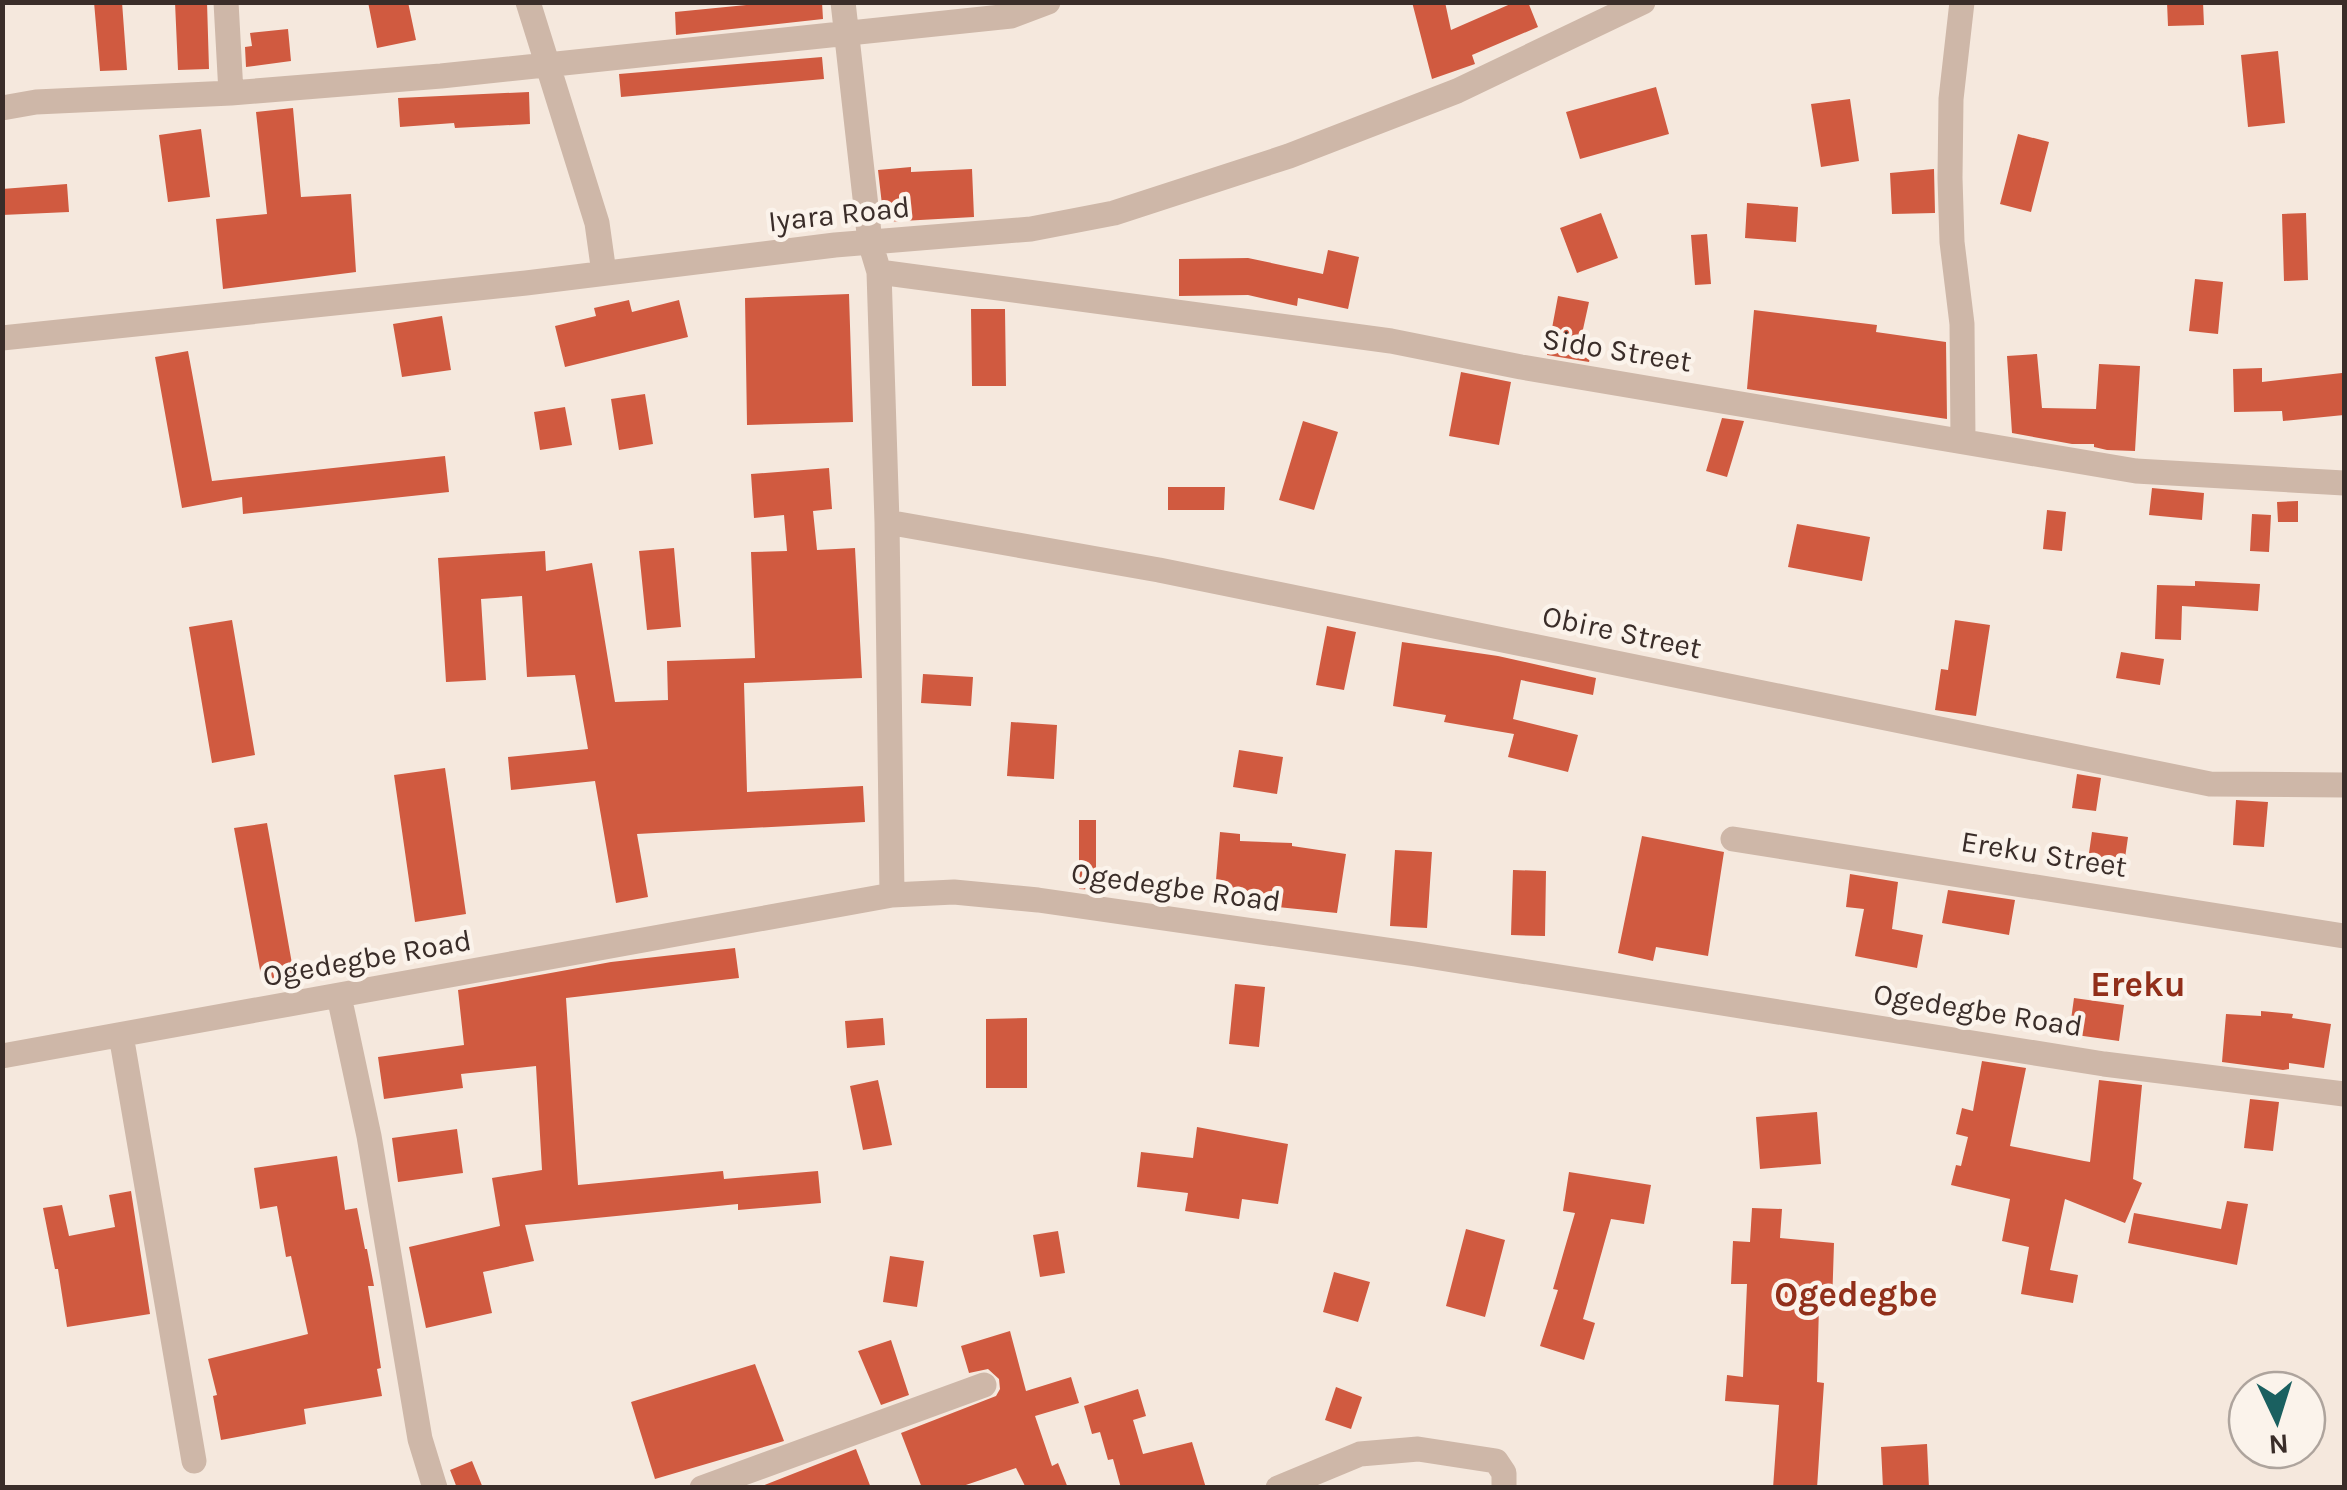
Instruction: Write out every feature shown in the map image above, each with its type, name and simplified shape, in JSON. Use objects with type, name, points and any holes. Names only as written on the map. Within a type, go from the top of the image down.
[{"type":"street","points":[[226,2],[231,93]]},
{"type":"street","points":[[528,2],[597,223],[604,273]]},
{"type":"street","points":[[843,2],[870,242],[879,272],[892,895]]},
{"type":"street","points":[[2,108],[36,102],[231,93],[548,66],[846,36],[1011,16],[1048,2]]},
{"type":"street","name":"Iyara Road","points":[[2,338],[870,242],[1031,229],[1114,213],[1289,156],[1457,91],[1642,2]]},
{"type":"street","points":[[1962,2],[1952,98],[1950,178],[1952,242],[1962,324],[1962,440]]},
{"type":"street","name":"Sido Street","points":[[879,272],[1391,341],[1521,367],[2136,470],[2344,483]]},
{"type":"street","name":"Obire Street","points":[[887,522],[1160,570],[2210,784],[2344,785]]},
{"type":"street","name":"Ereku Street","points":[[1733,839],[2344,936]]},
{"type":"street","name":"Ogedegbe Road","points":[[2,1056],[892,895],[954,892],[1057,903],[1473,963],[2104,1064],[2344,1094]]},
{"type":"street","points":[[340,996],[369,1136],[420,1438],[435,1488]]},
{"type":"street","points":[[120,1034],[194,1461]]},
{"type":"street","points":[[702,1488],[984,1385]]},
{"type":"street","points":[[1278,1488],[1320,1479],[1360,1454],[1418,1449],[1496,1460],[1504,1472],[1504,1488]]},
{"type":"building","points":[[94,2],[122,2],[127,70],[100,71]]},
{"type":"building","points":[[175,2],[207,2],[209,69],[178,70]]},
{"type":"building","points":[[368,2],[408,2],[416,40],[377,48]]},
{"type":"building","points":[[777,2],[822,2],[823,19],[676,35],[675,12]]},
{"type":"building","points":[[1412,2],[1445,2],[1451,30],[1515,2],[1528,2],[1538,27],[1472,55],[1475,64],[1432,79]]},
{"type":"building","points":[[2167,2],[2203,2],[2204,25],[2168,26]]},
{"type":"building","points":[[288,29],[291,61],[246,67],[245,47],[252,46],[250,33]]},
{"type":"building","points":[[2278,51],[2285,123],[2248,127],[2241,55]]},
{"type":"building","points":[[822,57],[824,79],[621,97],[619,74]]},
{"type":"building","points":[[1656,87],[1669,134],[1580,159],[1566,112]]},
{"type":"building","points":[[529,92],[530,124],[400,127],[398,98]]},
{"type":"building","points":[[1850,99],[1859,161],[1821,167],[1811,104]]},
{"type":"building","points":[[293,108],[301,197],[351,194],[356,272],[223,289],[216,219],[267,214],[256,112]]},
{"type":"building","points":[[201,129],[210,197],[168,202],[159,135]]},
{"type":"building","points":[[2018,134],[2049,142],[2031,212],[2000,204]]},
{"type":"building","points":[[911,167],[911,172],[972,169],[974,217],[884,222],[878,170]]},
{"type":"building","points":[[1934,169],[1935,213],[1892,214],[1890,173]]},
{"type":"building","points":[[67,184],[69,212],[2,215],[2,189]]},
{"type":"building","points":[[1747,203],[1798,207],[1796,242],[1745,238]]},
{"type":"building","points":[[1601,213],[1618,258],[1577,273],[1560,228]]},
{"type":"building","points":[[2306,213],[2308,280],[2284,281],[2282,214]]},
{"type":"building","points":[[1707,234],[1711,284],[1695,285],[1691,235]]},
{"type":"building","points":[[1328,250],[1359,257],[1348,309],[1298,298],[1297,306],[1248,295],[1179,296],[1179,259],[1248,258],[1323,274]]},
{"type":"building","points":[[2195,279],[2223,282],[2218,334],[2189,331]]},
{"type":"building","points":[[849,294],[853,422],[747,425],[745,298]]},
{"type":"building","points":[[1558,296],[1589,302],[1580,343],[1593,346],[1589,362],[1547,355]]},
{"type":"building","points":[[629,300],[632,312],[679,300],[688,337],[565,367],[555,326],[596,316],[594,308]]},
{"type":"building","points":[[971,309],[1005,309],[1006,386],[972,386]]},
{"type":"building","points":[[1754,310],[1877,325],[1876,332],[1946,342],[1947,419],[1747,389]]},
{"type":"building","points":[[442,316],[451,370],[402,377],[393,324]]},
{"type":"building","points":[[188,351],[212,481],[445,456],[449,492],[243,514],[242,497],[182,508],[155,357]]},
{"type":"building","points":[[2037,354],[2042,408],[2096,409],[2099,364],[2140,366],[2135,451],[2107,450],[2094,444],[2012,433],[2007,356]]},
{"type":"building","points":[[2262,368],[2262,382],[2342,373],[2344,415],[2283,421],[2282,411],[2234,412],[2233,369]]},
{"type":"building","points":[[1461,372],[1511,382],[1499,445],[1449,436]]},
{"type":"building","points":[[645,394],[653,444],[619,450],[611,399]]},
{"type":"building","points":[[565,407],[572,445],[540,450],[534,412]]},
{"type":"building","points":[[1722,418],[1744,421],[1727,477],[1706,471]]},
{"type":"building","points":[[1303,421],[1338,432],[1314,510],[1279,500]]},
{"type":"building","points":[[829,468],[832,509],[813,511],[817,550],[855,548],[862,678],[744,683],[747,792],[863,786],[865,822],[637,834],[648,897],[616,903],[595,781],[511,790],[508,757],[588,749],[575,675],[527,677],[522,596],[481,599],[486,680],[446,682],[438,558],[545,551],[546,571],[592,563],[615,702],[668,700],[667,661],[755,658],[751,552],[787,551],[784,515],[754,518],[751,474]]},
{"type":"building","points":[[1168,487],[1225,487],[1224,510],[1168,510]]},
{"type":"building","points":[[2152,488],[2204,493],[2202,520],[2149,515]]},
{"type":"building","points":[[2298,501],[2298,522],[2278,522],[2277,502]]},
{"type":"building","points":[[2047,510],[2066,512],[2062,551],[2043,549]]},
{"type":"building","points":[[2252,514],[2271,515],[2269,552],[2250,551]]},
{"type":"building","points":[[1797,524],[1870,537],[1862,581],[1788,567]]},
{"type":"building","points":[[674,548],[681,627],[647,630],[639,551]]},
{"type":"building","points":[[2195,581],[2260,584],[2258,611],[2182,606],[2181,640],[2155,639],[2157,585],[2195,586]]},
{"type":"building","points":[[232,620],[255,755],[212,763],[189,627]]},
{"type":"building","points":[[1955,620],[1990,625],[1976,716],[1935,710],[1941,669],[1948,670]]},
{"type":"building","points":[[1327,626],[1356,632],[1344,690],[1316,685]]},
{"type":"building","points":[[1402,642],[1498,656],[1596,678],[1593,695],[1521,680],[1513,719],[1578,735],[1568,772],[1508,757],[1514,734],[1444,722],[1446,715],[1393,706]]},
{"type":"building","points":[[2121,652],[2164,659],[2160,685],[2116,678]]},
{"type":"building","points":[[923,674],[973,677],[971,706],[921,703]]},
{"type":"building","points":[[1011,722],[1057,725],[1054,779],[1007,776]]},
{"type":"building","points":[[1239,750],[1283,757],[1277,794],[1233,787]]},
{"type":"building","points":[[445,768],[466,914],[415,922],[394,775]]},
{"type":"building","points":[[2077,774],[2101,778],[2096,811],[2072,808]]},
{"type":"building","points":[[2236,800],[2268,802],[2264,847],[2233,845]]},
{"type":"building","points":[[1079,820],[1096,820],[1096,890],[1079,889]]},
{"type":"building","points":[[267,823],[294,975],[262,981],[234,828]]},
{"type":"building","points":[[1220,832],[1240,834],[1240,841],[1292,843],[1346,854],[1337,913],[1259,905],[1260,895],[1215,892]]},
{"type":"building","points":[[2092,832],[2128,837],[2123,872],[2087,867]]},
{"type":"building","points":[[1642,836],[1724,852],[1708,956],[1656,947],[1653,961],[1618,953]]},
{"type":"building","points":[[1395,850],[1432,852],[1427,928],[1390,926]]},
{"type":"building","points":[[1513,870],[1546,871],[1545,936],[1511,935]]},
{"type":"building","points":[[1850,874],[1898,882],[1892,929],[1923,935],[1917,968],[1855,956],[1864,909],[1846,907]]},
{"type":"building","points":[[1948,890],[2015,900],[2009,935],[1942,923]]},
{"type":"building","points":[[735,948],[739,978],[566,998],[578,1185],[723,1171],[724,1179],[818,1171],[821,1203],[738,1210],[738,1204],[525,1225],[534,1261],[483,1272],[492,1313],[426,1328],[409,1247],[500,1226],[492,1178],[542,1170],[536,1066],[461,1074],[463,1088],[384,1099],[378,1057],[464,1045],[458,990],[611,962]]},
{"type":"building","points":[[1235,984],[1265,987],[1259,1047],[1229,1044]]},
{"type":"building","points":[[2074,998],[2124,1005],[2119,1041],[2069,1034]]},
{"type":"building","points":[[2261,1011],[2331,1024],[2324,1068],[2289,1063],[2289,1069],[2283,1070],[2222,1062],[2226,1014],[2261,1016]]},
{"type":"building","points":[[883,1018],[885,1045],[847,1048],[845,1021]]},
{"type":"building","points":[[1027,1018],[1027,1088],[986,1088],[986,1019]]},
{"type":"building","points":[[1982,1061],[2026,1068],[2010,1146],[2090,1162],[2099,1080],[2142,1085],[2133,1179],[2142,1183],[2125,1223],[2065,1199],[2050,1270],[2078,1275],[2073,1303],[2021,1294],[2029,1247],[2002,1241],[2010,1199],[1951,1185],[1956,1165],[1961,1166],[1968,1137],[1956,1134],[1962,1108],[1973,1111]]},
{"type":"building","points":[[878,1080],[892,1145],[863,1150],[850,1086]]},
{"type":"building","points":[[2250,1099],[2279,1102],[2273,1151],[2244,1148]]},
{"type":"building","points":[[1817,1112],[1821,1164],[1760,1169],[1756,1117]]},
{"type":"building","points":[[1197,1127],[1288,1144],[1278,1204],[1242,1199],[1239,1219],[1185,1211],[1188,1193],[1137,1187],[1141,1152],[1193,1158]]},
{"type":"building","points":[[457,1129],[463,1173],[398,1182],[392,1138]]},
{"type":"building","points":[[337,1156],[345,1210],[357,1208],[374,1286],[368,1286],[382,1396],[304,1409],[306,1424],[221,1440],[213,1396],[217,1395],[208,1359],[308,1334],[291,1256],[286,1257],[277,1206],[260,1209],[254,1168]]},
{"type":"building","points":[[1569,1172],[1651,1185],[1644,1224],[1611,1219],[1583,1319],[1595,1323],[1584,1360],[1540,1346],[1558,1290],[1553,1289],[1575,1213],[1563,1211]]},
{"type":"building","points":[[131,1191],[150,1314],[67,1327],[43,1208],[62,1205],[69,1236],[115,1227],[109,1195]]},
{"type":"building","points":[[2227,1201],[2248,1204],[2237,1265],[2128,1243],[2134,1213],[2221,1229]]},
{"type":"building","points":[[1752,1208],[1782,1209],[1780,1238],[1834,1243],[1832,1306],[1819,1305],[1817,1382],[1824,1383],[1817,1488],[1773,1488],[1779,1405],[1725,1401],[1727,1375],[1743,1377],[1747,1284],[1731,1284],[1733,1241],[1750,1242]]},
{"type":"building","points":[[1466,1229],[1505,1240],[1485,1317],[1446,1306]]},
{"type":"building","points":[[1058,1231],[1065,1273],[1040,1277],[1033,1235]]},
{"type":"building","points":[[890,1256],[924,1261],[917,1307],[883,1302]]},
{"type":"building","points":[[1334,1272],[1370,1282],[1358,1322],[1323,1312]]},
{"type":"building","points":[[1010,1331],[1026,1391],[1071,1377],[1079,1403],[1035,1416],[1052,1466],[1058,1463],[1068,1488],[1026,1488],[1016,1468],[957,1488],[922,1488],[901,1433],[996,1396],[999,1379],[988,1369],[969,1373],[961,1346]]},
{"type":"building","points":[[891,1340],[909,1395],[881,1405],[858,1351]]},
{"type":"building","points":[[755,1364],[784,1441],[655,1479],[631,1402]]},
{"type":"building","points":[[1336,1387],[1362,1397],[1351,1429],[1325,1420]]},
{"type":"building","points":[[1138,1389],[1146,1416],[1133,1420],[1143,1454],[1192,1442],[1206,1488],[1121,1488],[1113,1459],[1108,1460],[1100,1432],[1092,1434],[1084,1406]]},
{"type":"building","points":[[1927,1444],[1929,1488],[1883,1488],[1881,1447]]},
{"type":"building","points":[[856,1449],[871,1488],[762,1488],[762,1486]]},
{"type":"building","points":[[472,1461],[483,1488],[457,1488],[450,1470]]},
{"type":"district","name":"Ereku","points":[[2138,984]]},
{"type":"district","name":"Ogedegbe","points":[[1856,1294]]}]
